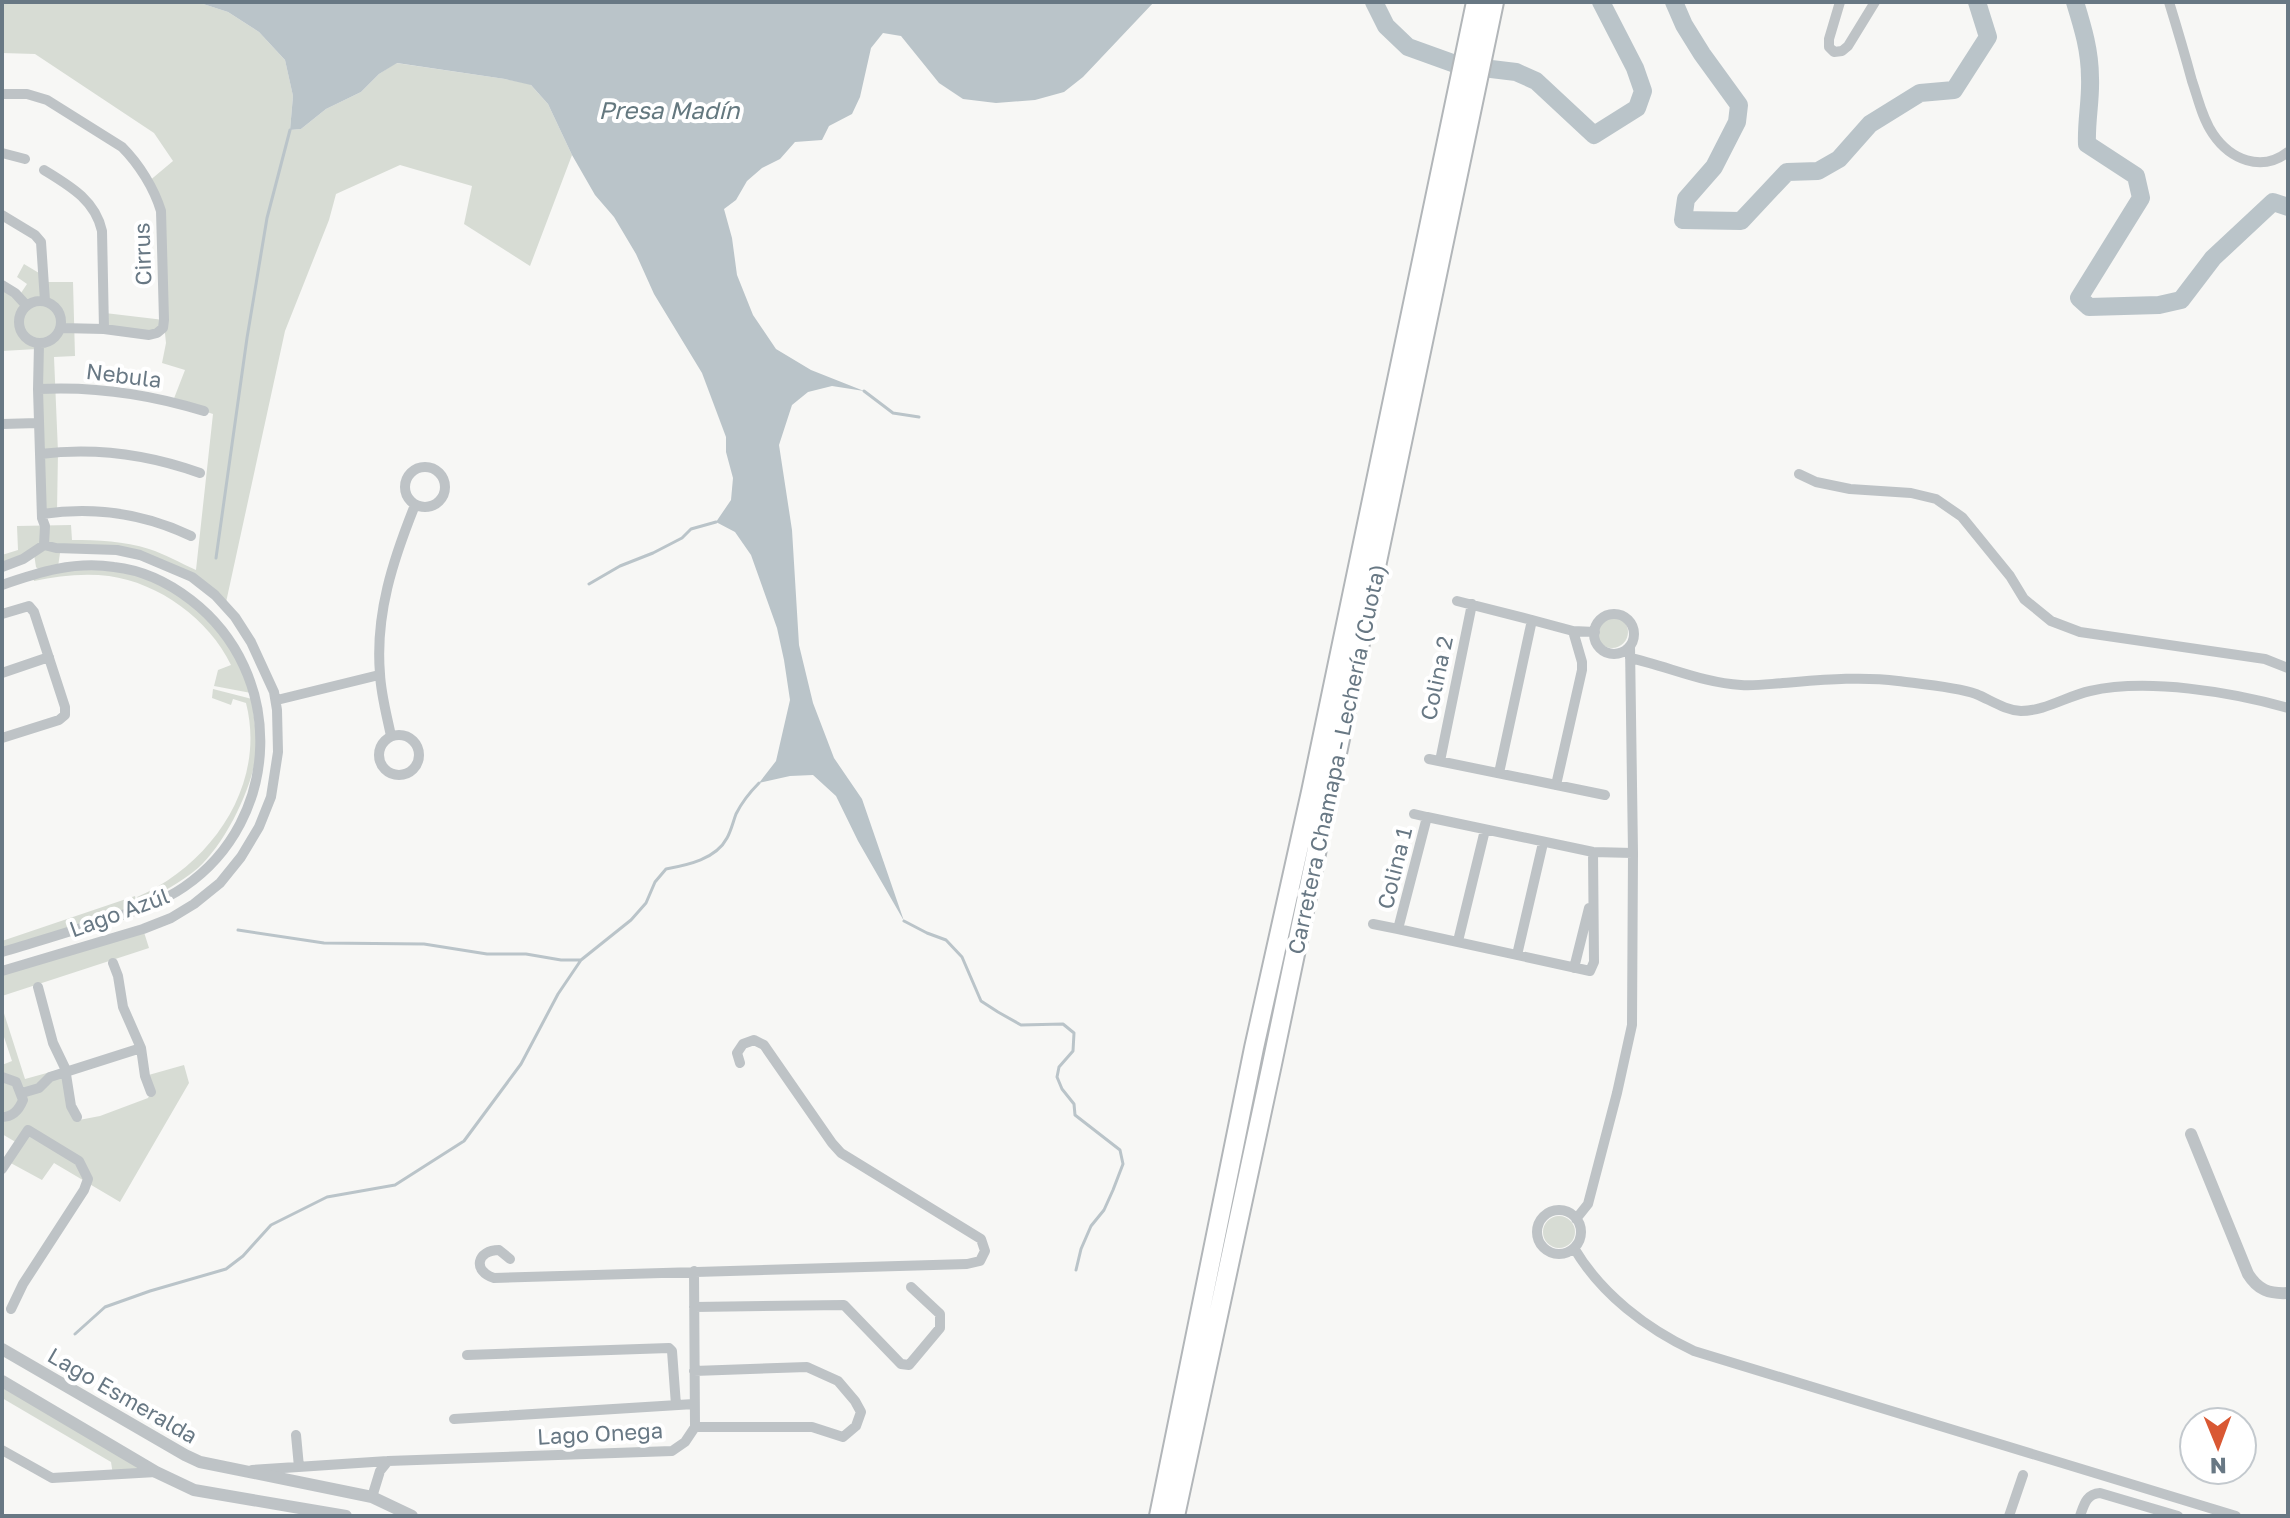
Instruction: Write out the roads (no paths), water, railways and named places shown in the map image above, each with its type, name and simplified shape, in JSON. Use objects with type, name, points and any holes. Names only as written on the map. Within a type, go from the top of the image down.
[{"type":"highway","name":"Carretera Chamapa - Lechería (Cuota)","points":[[1175,1516],[1435,244],[1476,2]]},
{"type":"highway","name":"Carretera Chamapa - Lechería (Cuota)","points":[[1159,1516],[1254,1048],[1435,244],[1494,2]]},
{"type":"street","points":[[1840,2],[1829,39],[1829,47],[1834,52],[1848,46],[1875,2]]},
{"type":"street","points":[[2169,2],[2202,113],[2212,133],[2239,159],[2254,163],[2269,162],[2288,152]]},
{"type":"street","name":"Cirrus","points":[[2,94],[37,96],[122,147],[156,195],[161,211],[163,328],[149,335],[104,329],[61,328]]},
{"type":"street","points":[[2,153],[25,159]]},
{"type":"street","name":"Cirrus","points":[[44,170],[76,190],[93,207],[99,219],[102,231],[104,329]]},
{"type":"street","points":[[2,215],[41,242],[45,301]]},
{"type":"street","points":[[2,285],[26,305]]},
{"type":"street","points":[[45,301],[56,307],[61,317],[61,328],[48,342],[39,344],[22,334],[18,324],[26,305],[45,301]]},
{"type":"street","points":[[39,344],[42,516],[41,544],[33,561],[40,571]]},
{"type":"street","name":"Nebula","points":[[38,389],[115,391],[173,401],[204,411]]},
{"type":"street","points":[[2,424],[38,423]]},
{"type":"street","points":[[40,454],[116,451],[145,456],[200,473]]},
{"type":"street","points":[[421,468],[436,470],[445,483],[443,498],[430,507],[415,505],[406,493],[407,478],[421,468]]},
{"type":"street","points":[[1799,474],[1816,482],[1850,489],[1911,493],[1936,499],[1962,517],[2010,576],[2024,599],[2051,621],[2080,632],[2265,659],[2288,668]]},
{"type":"street","points":[[391,736],[379,675],[380,627],[397,550],[415,505]]},
{"type":"street","points":[[42,516],[80,510],[126,513],[170,526],[191,536]]},
{"type":"street","points":[[2,567],[41,544]]},
{"type":"street","name":"Lago Azúl","points":[[2,971],[143,929],[171,918],[194,904],[220,883],[259,827],[271,797],[278,752],[276,701],[262,662],[235,617],[215,595],[192,577],[140,555],[117,550],[56,548],[41,544]]},
{"type":"street","points":[[56,548],[61,558],[58,567]]},
{"type":"street","name":"Lago Azúl","points":[[2,585],[40,571],[87,565],[116,567],[144,574],[180,591],[207,612],[241,661],[259,712],[261,753],[243,821],[227,847],[186,886],[163,900],[2,952]]},
{"type":"street","points":[[1457,601],[1595,637],[1602,650],[1612,654],[1630,652],[1712,682],[1744,685],[1894,680],[1974,693],[2007,709],[2022,711],[2042,708],[2092,690],[2134,686],[2211,692],[2288,708]]},
{"type":"street","name":"Colina 2","points":[[1472,604],[1434,760],[1605,795]]},
{"type":"street","points":[[2,614],[29,606],[34,612],[65,707],[65,715],[59,720],[2,738]]},
{"type":"street","points":[[1576,1219],[1588,1204],[1632,1025],[1630,652],[1634,632],[1630,622],[1622,616],[1606,616],[1598,623],[1595,637],[1578,651]]},
{"type":"street","points":[[1499,773],[1532,620]]},
{"type":"street","points":[[1556,785],[1582,670],[1573,631]]},
{"type":"street","points":[[2,673],[49,657]]},
{"type":"street","points":[[259,712],[266,716],[276,701],[379,675]]},
{"type":"street","points":[[255,695],[266,688],[276,701]]},
{"type":"street","points":[[398,734],[412,738],[419,750],[417,764],[407,774],[393,775],[379,759],[381,745],[391,736],[398,734]]},
{"type":"street","name":"Colina 1","points":[[1414,814],[1593,852],[1633,853]]},
{"type":"street","name":"Colina 1","points":[[1398,929],[1427,817]]},
{"type":"street","points":[[1458,941],[1485,830]]},
{"type":"street","points":[[1517,955],[1543,843]]},
{"type":"street","name":"Colina 1","points":[[1373,924],[1596,973],[1593,852]]},
{"type":"street","name":"Colina 1","points":[[1574,968],[1592,895]]},
{"type":"street","points":[[113,963],[123,1007],[141,1048],[151,1092]]},
{"type":"street","points":[[38,987],[53,1043],[66,1072],[71,1106],[77,1117]]},
{"type":"street","points":[[510,1259],[499,1250],[490,1250],[483,1254],[480,1268],[485,1275],[494,1278],[967,1264],[980,1261],[985,1251],[981,1239],[841,1153],[764,1045],[754,1040],[743,1044],[737,1053],[740,1063]]},
{"type":"street","points":[[22,1093],[39,1088],[50,1077],[141,1048]]},
{"type":"street","points":[[2,1077],[16,1082],[23,1100],[17,1112],[2,1117]]},
{"type":"street","points":[[11,1309],[23,1284],[88,1179],[79,1161],[28,1130],[17,1112]]},
{"type":"street","points":[[2,1169],[28,1130]]},
{"type":"street","points":[[2191,1134],[2248,1274],[2264,1291],[2288,1293]]},
{"type":"street","points":[[1552,1211],[1566,1211],[1576,1219],[1581,1228],[1580,1239],[1574,1248],[1562,1254],[1549,1252],[1539,1243],[1536,1230],[1541,1218],[1552,1211]]},
{"type":"street","points":[[1574,1248],[1586,1269],[1604,1289],[1666,1338],[1694,1351],[2236,1516]]},
{"type":"street","name":"Lago Onega","points":[[237,1471],[388,1461],[672,1451],[685,1442],[695,1427],[694,1271]]},
{"type":"street","points":[[694,1307],[844,1305],[901,1364],[909,1365],[940,1328],[940,1314],[911,1287]]},
{"type":"street","points":[[467,1355],[669,1348],[672,1351],[676,1405]]},
{"type":"street","name":"Lago Esmeralda","points":[[2,1349],[200,1462],[372,1497],[412,1516]]},
{"type":"street","points":[[694,1371],[807,1367],[838,1381],[861,1412],[856,1426],[843,1437],[812,1427],[695,1427]]},
{"type":"street","points":[[2,1381],[156,1472],[203,1492],[346,1516]]},
{"type":"street","points":[[454,1419],[694,1404]]},
{"type":"street","points":[[296,1435],[299,1467]]},
{"type":"street","points":[[4,1456],[52,1478],[156,1472]]},
{"type":"street","points":[[372,1497],[380,1471],[388,1461]]},
{"type":"street","points":[[2009,1516],[2023,1475]]},
{"type":"street","points":[[2080,1516],[2088,1497],[2093,1494],[2108,1495],[2155,1513],[2178,1516]]},
{"type":"water","name":"Presa Madín","points":[[197,2],[1154,2],[1083,77],[1064,92],[1035,100],[996,103],[963,99],[939,83],[901,36],[883,33],[871,48],[860,97],[852,114],[829,126],[822,140],[795,142],[780,159],[762,168],[747,181],[736,200],[724,209],[737,275],[753,315],[776,349],[811,370],[864,391],[832,386],[808,392],[792,405],[779,445],[792,530],[799,645],[813,703],[834,758],[862,799],[904,921],[836,796],[813,775],[759,783],[776,761],[790,700],[777,628],[751,555],[735,532],[716,522],[731,500],[733,478],[726,452],[726,437],[702,373],[654,294],[636,254],[614,217],[595,195],[572,155],[548,104],[531,85],[397,63],[379,74],[361,92],[326,109],[301,129],[290,130],[293,96],[285,60],[259,32],[228,12]]},
{"type":"waterway","points":[[1374,2],[1386,26],[1408,47],[1458,65],[1516,72],[1536,81],[1594,135],[1637,108],[1643,91],[1635,68],[1601,2]]},
{"type":"waterway","points":[[1674,2],[1702,54],[1739,105],[1737,122],[1714,167],[1686,199],[1683,220],[1741,221],[1787,172],[1818,171],[1839,159],[1870,124],[1920,93],[1954,90],[1988,37],[1977,2]]},
{"type":"waterway","points":[[2075,2],[2090,68],[2087,144],[2136,176],[2141,198],[2079,298],[2089,307],[2159,305],[2181,300],[2213,258],[2273,202],[2288,207]]},
{"type":"waterway","points":[[216,558],[267,218],[290,130]]},
{"type":"waterway","points":[[864,391],[893,413],[919,417]]},
{"type":"waterway","points":[[589,584],[682,538],[691,529],[716,522]]},
{"type":"waterway","points":[[75,1334],[105,1307],[226,1269],[243,1256],[271,1225],[327,1197],[395,1185],[464,1141],[521,1064],[558,994],[581,960],[631,920],[646,903],[655,882],[666,869],[701,860],[716,851],[728,835],[746,797],[759,783]]},
{"type":"waterway","points":[[904,921],[946,940],[962,957],[981,1001],[1021,1025],[1063,1024],[1074,1033],[1073,1051],[1059,1067],[1057,1077],[1074,1104],[1075,1115],[1120,1150],[1123,1164],[1104,1210],[1091,1226],[1076,1270]]},
{"type":"waterway","points":[[238,930],[324,943],[424,944],[487,954],[526,954],[580,960]]}]
